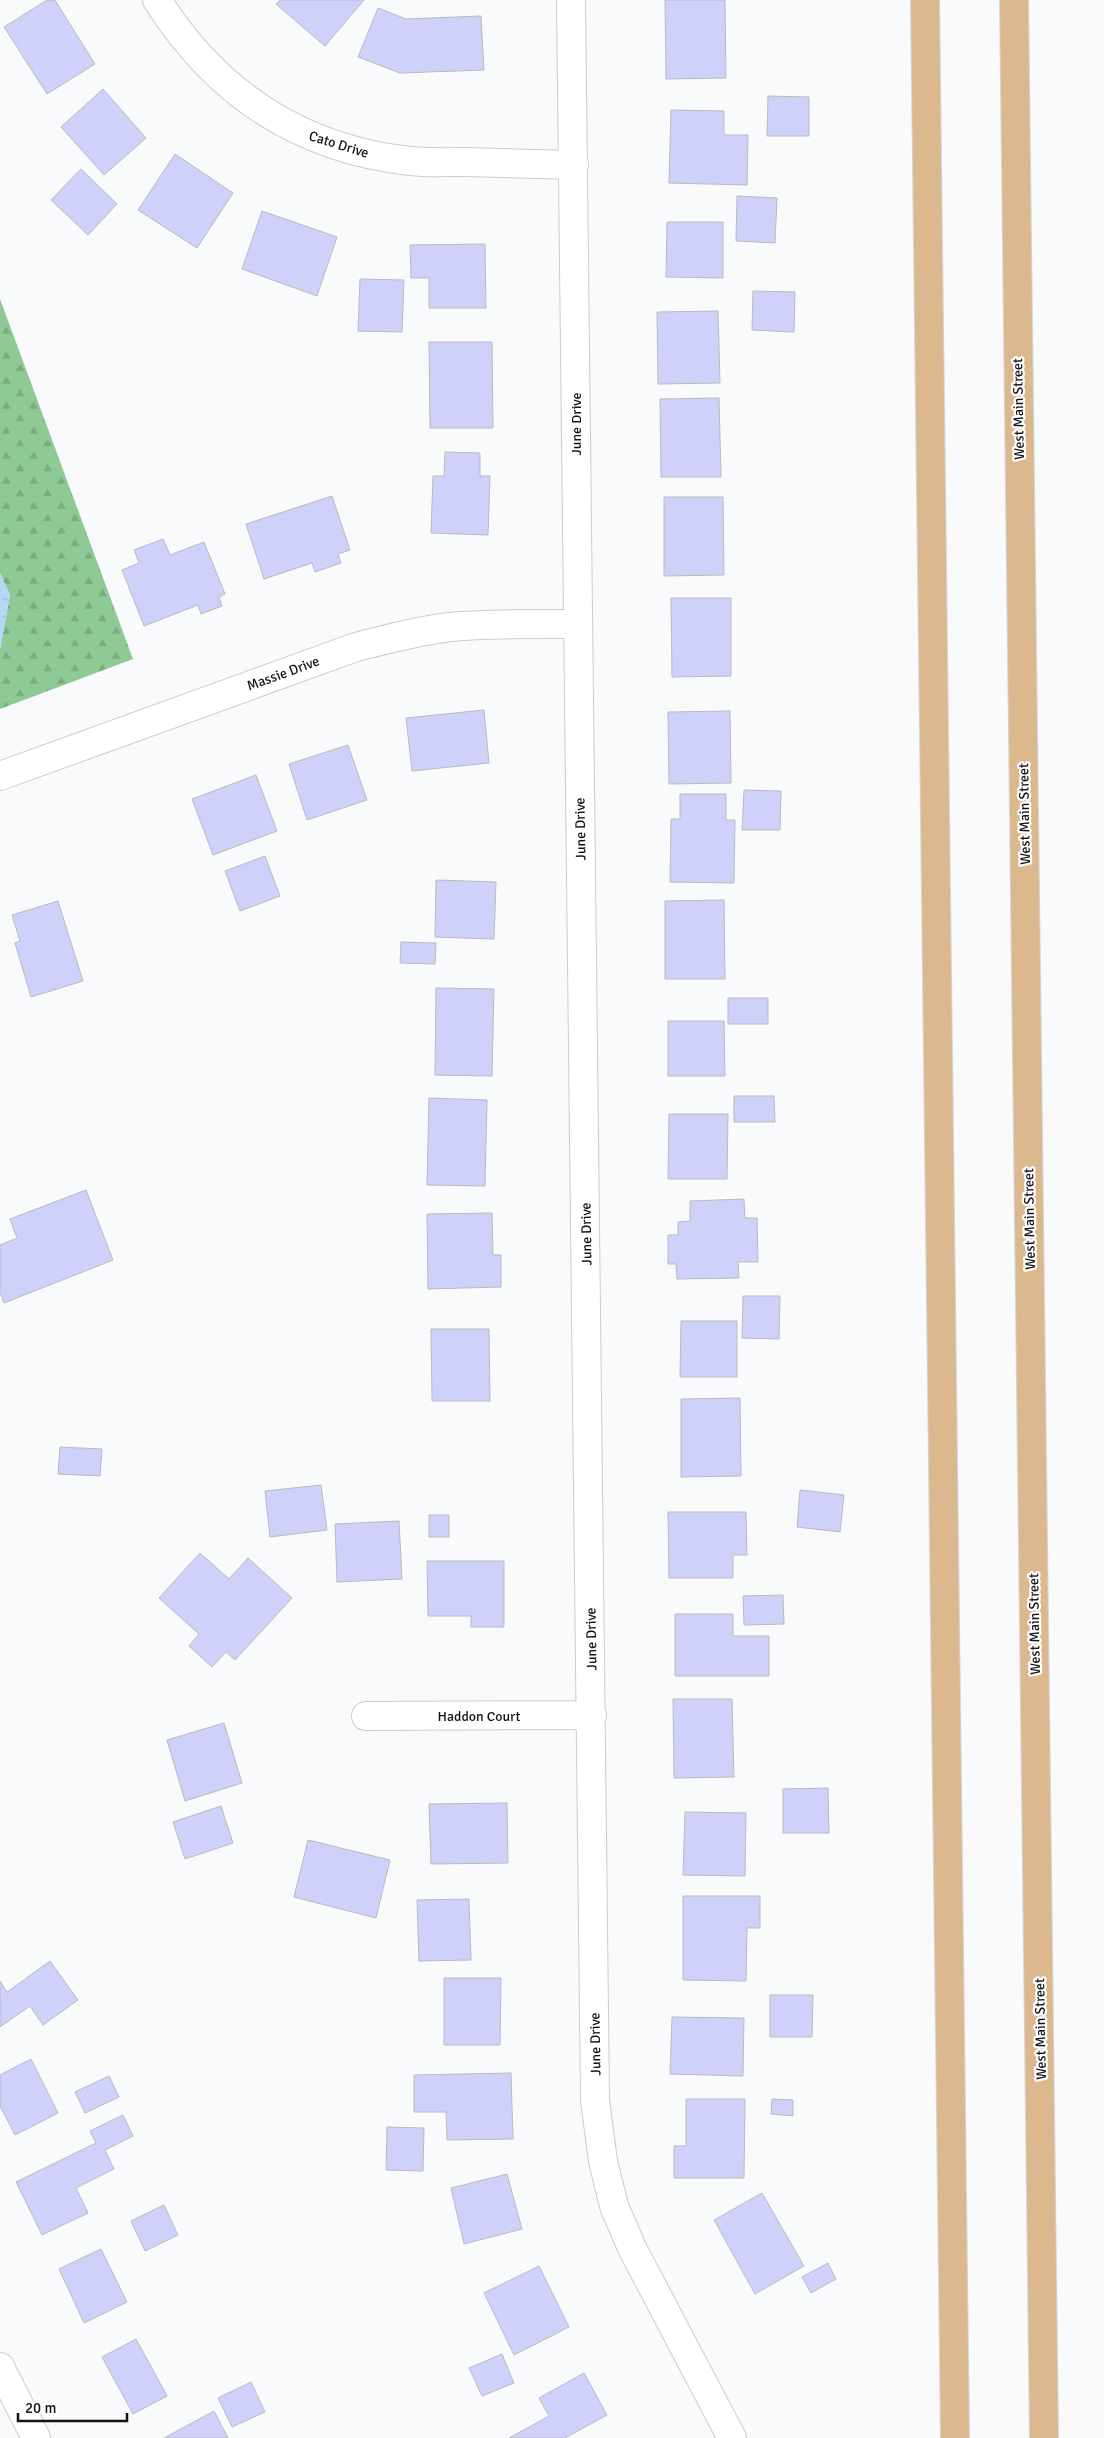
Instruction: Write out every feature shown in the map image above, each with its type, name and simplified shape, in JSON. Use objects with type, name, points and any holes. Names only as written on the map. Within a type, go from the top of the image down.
[{"type":"main road","points":[[925,0],[955,2438]]},
{"type":"main road","name":"West Main Street","points":[[1014,0],[1044,2438]]},
{"type":"street","name":"Cato Drive","points":[[157,0],[179,34],[210,69],[252,104],[303,133],[363,153],[411,161],[574,165]]},
{"type":"street","name":"June Drive","points":[[572,0],[595,2100],[603,2161],[614,2206],[632,2248],[732,2438]]},
{"type":"street","name":"Massie Drive","points":[[0,776],[356,647],[398,636],[450,628],[493,624],[578,624]]},
{"type":"street","name":"Haddon Court","points":[[366,1716],[592,1715]]},
{"type":"street","points":[[0,2367],[36,2438]]},
{"type":"green space","points":[[0,299],[133,659],[0,709],[0,649],[10,595],[0,573]]},
{"type":"water","points":[[0,573],[10,595],[0,649]]},
{"type":"building","points":[[47,0],[55,0],[95,64],[47,94],[4,27]]},
{"type":"building","points":[[280,0],[364,0],[325,46],[276,4]]},
{"type":"building","points":[[665,0],[725,0],[726,78],[666,79]]},
{"type":"building","points":[[378,8],[406,19],[481,16],[484,70],[400,73],[358,57]]},
{"type":"building","points":[[103,89],[146,138],[104,175],[61,127]]},
{"type":"building","points":[[768,96],[809,97],[809,136],[767,136]]},
{"type":"building","points":[[671,110],[724,111],[724,135],[748,135],[747,185],[669,183]]},
{"type":"building","points":[[175,154],[233,193],[197,248],[138,210]]},
{"type":"building","points":[[81,169],[117,204],[88,235],[51,200]]},
{"type":"building","points":[[737,196],[777,198],[775,243],[736,241]]},
{"type":"building","points":[[262,211],[337,237],[317,296],[242,269]]},
{"type":"building","points":[[667,222],[723,222],[723,278],[666,277]]},
{"type":"building","points":[[485,244],[486,308],[429,308],[429,278],[411,278],[410,245]]},
{"type":"building","points":[[360,279],[404,280],[402,332],[358,331]]},
{"type":"building","points":[[753,291],[795,292],[794,332],[752,330]]},
{"type":"building","points":[[718,311],[720,383],[658,384],[657,312]]},
{"type":"building","points":[[429,342],[492,342],[493,428],[430,428]]},
{"type":"building","points":[[719,398],[721,477],[661,477],[660,399]]},
{"type":"building","points":[[445,452],[480,453],[480,476],[490,476],[488,535],[431,533],[433,476],[444,476]]},
{"type":"building","points":[[332,496],[350,550],[338,554],[341,563],[315,572],[312,563],[264,579],[246,524]]},
{"type":"building","points":[[664,497],[723,497],[724,575],[664,576]]},
{"type":"building","points":[[163,539],[170,555],[204,542],[225,594],[219,597],[222,606],[201,614],[198,605],[144,626],[122,570],[139,563],[134,550]]},
{"type":"building","points":[[671,598],[731,598],[731,676],[672,677]]},
{"type":"building","points":[[484,710],[489,763],[412,771],[406,718]]},
{"type":"building","points":[[730,711],[731,783],[669,784],[668,712]]},
{"type":"building","points":[[348,745],[367,800],[307,820],[289,764]]},
{"type":"building","points":[[256,775],[277,831],[213,855],[192,799]]},
{"type":"building","points":[[744,790],[781,791],[780,830],[742,830]]},
{"type":"building","points":[[680,794],[726,794],[726,820],[735,820],[734,883],[670,882],[671,819],[680,819]]},
{"type":"building","points":[[265,856],[280,896],[240,911],[225,871]]},
{"type":"building","points":[[436,880],[496,882],[494,939],[435,937]]},
{"type":"building","points":[[724,900],[725,979],[665,979],[665,901]]},
{"type":"building","points":[[58,901],[83,981],[31,997],[15,943],[20,941],[12,915]]},
{"type":"building","points":[[401,942],[436,943],[435,964],[400,963]]},
{"type":"building","points":[[436,988],[494,989],[492,1076],[435,1075]]},
{"type":"building","points":[[728,998],[768,998],[768,1024],[728,1024]]},
{"type":"building","points":[[668,1021],[724,1021],[725,1076],[668,1076]]},
{"type":"building","points":[[734,1096],[774,1096],[775,1122],[734,1122]]},
{"type":"building","points":[[429,1098],[487,1100],[485,1186],[427,1185]]},
{"type":"building","points":[[669,1114],[728,1114],[727,1179],[668,1179]]},
{"type":"building","points":[[86,1190],[113,1260],[4,1303],[0,1292],[0,1245],[17,1238],[10,1219]]},
{"type":"building","points":[[744,1199],[745,1218],[757,1218],[758,1262],[738,1262],[739,1278],[677,1279],[676,1264],[668,1264],[668,1235],[678,1235],[678,1222],[690,1221],[690,1201]]},
{"type":"building","points":[[492,1213],[493,1255],[501,1255],[501,1287],[428,1289],[427,1214]]},
{"type":"building","points":[[743,1296],[780,1296],[779,1339],[742,1338]]},
{"type":"building","points":[[681,1321],[737,1321],[737,1377],[680,1377]]},
{"type":"building","points":[[431,1329],[489,1329],[490,1401],[432,1401]]},
{"type":"building","points":[[740,1398],[741,1476],[681,1477],[681,1399]]},
{"type":"building","points":[[60,1447],[102,1449],[100,1476],[58,1474]]},
{"type":"building","points":[[321,1485],[327,1530],[270,1537],[265,1491]]},
{"type":"building","points":[[800,1490],[844,1495],[840,1532],[797,1527]]},
{"type":"building","points":[[668,1512],[746,1512],[747,1555],[733,1555],[733,1578],[669,1578]]},
{"type":"building","points":[[429,1515],[449,1515],[449,1537],[429,1537]]},
{"type":"building","points":[[399,1521],[402,1579],[337,1582],[335,1524]]},
{"type":"building","points":[[200,1553],[229,1579],[248,1558],[292,1598],[235,1660],[226,1652],[212,1667],[189,1646],[199,1634],[159,1598]]},
{"type":"building","points":[[427,1561],[504,1561],[504,1627],[471,1627],[471,1616],[428,1616]]},
{"type":"building","points":[[783,1595],[784,1624],[744,1625],[743,1596]]},
{"type":"building","points":[[675,1614],[733,1614],[733,1636],[769,1636],[769,1676],[675,1676]]},
{"type":"building","points":[[673,1699],[732,1699],[734,1777],[674,1778]]},
{"type":"building","points":[[224,1723],[242,1783],[185,1801],[167,1740]]},
{"type":"building","points":[[828,1788],[829,1833],[783,1833],[783,1789]]},
{"type":"building","points":[[507,1803],[508,1863],[431,1864],[429,1804]]},
{"type":"building","points":[[221,1806],[233,1843],[185,1859],[173,1822]]},
{"type":"building","points":[[685,1812],[746,1813],[745,1876],[683,1875]]},
{"type":"building","points":[[308,1840],[390,1860],[376,1918],[294,1897]]},
{"type":"building","points":[[683,1896],[760,1896],[760,1928],[747,1928],[746,1981],[683,1980]]},
{"type":"building","points":[[469,1899],[471,1960],[419,1961],[417,1900]]},
{"type":"building","points":[[50,1961],[78,2000],[43,2025],[30,2006],[0,2027],[0,1981],[7,1992]]},
{"type":"building","points":[[444,1978],[501,1978],[500,2045],[444,2045]]},
{"type":"building","points":[[770,1995],[813,1995],[812,2037],[770,2037]]},
{"type":"building","points":[[672,2017],[744,2018],[743,2076],[670,2074]]},
{"type":"building","points":[[31,2059],[58,2113],[15,2135],[0,2106],[0,2075]]},
{"type":"building","points":[[511,2073],[513,2139],[447,2140],[446,2112],[414,2112],[414,2075]]},
{"type":"building","points":[[109,2076],[119,2097],[85,2113],[75,2092]]},
{"type":"building","points":[[686,2099],[745,2099],[744,2178],[674,2178],[674,2146],[686,2146]]},
{"type":"building","points":[[772,2099],[793,2100],[793,2116],[771,2114]]},
{"type":"building","points":[[123,2115],[133,2136],[105,2150],[114,2169],[76,2188],[88,2213],[42,2235],[16,2182],[96,2143],[90,2131]]},
{"type":"building","points":[[387,2127],[424,2128],[423,2171],[386,2170]]},
{"type":"building","points":[[507,2174],[522,2229],[464,2244],[451,2188]]},
{"type":"building","points":[[762,2193],[804,2266],[755,2294],[714,2220]]},
{"type":"building","points":[[164,2205],[178,2235],[145,2251],[131,2221]]},
{"type":"building","points":[[101,2249],[127,2302],[84,2323],[59,2269]]},
{"type":"building","points":[[828,2263],[836,2279],[811,2293],[802,2277]]},
{"type":"building","points":[[539,2266],[569,2327],[514,2355],[484,2293]]},
{"type":"building","points":[[136,2339],[167,2396],[133,2414],[102,2357]]},
{"type":"building","points":[[502,2354],[514,2383],[482,2396],[469,2368]]},
{"type":"building","points":[[584,2373],[607,2415],[565,2438],[509,2438],[549,2416],[539,2398]]},
{"type":"building","points":[[251,2382],[265,2412],[232,2427],[218,2398]]},
{"type":"building","points":[[214,2411],[228,2438],[164,2438]]}]
